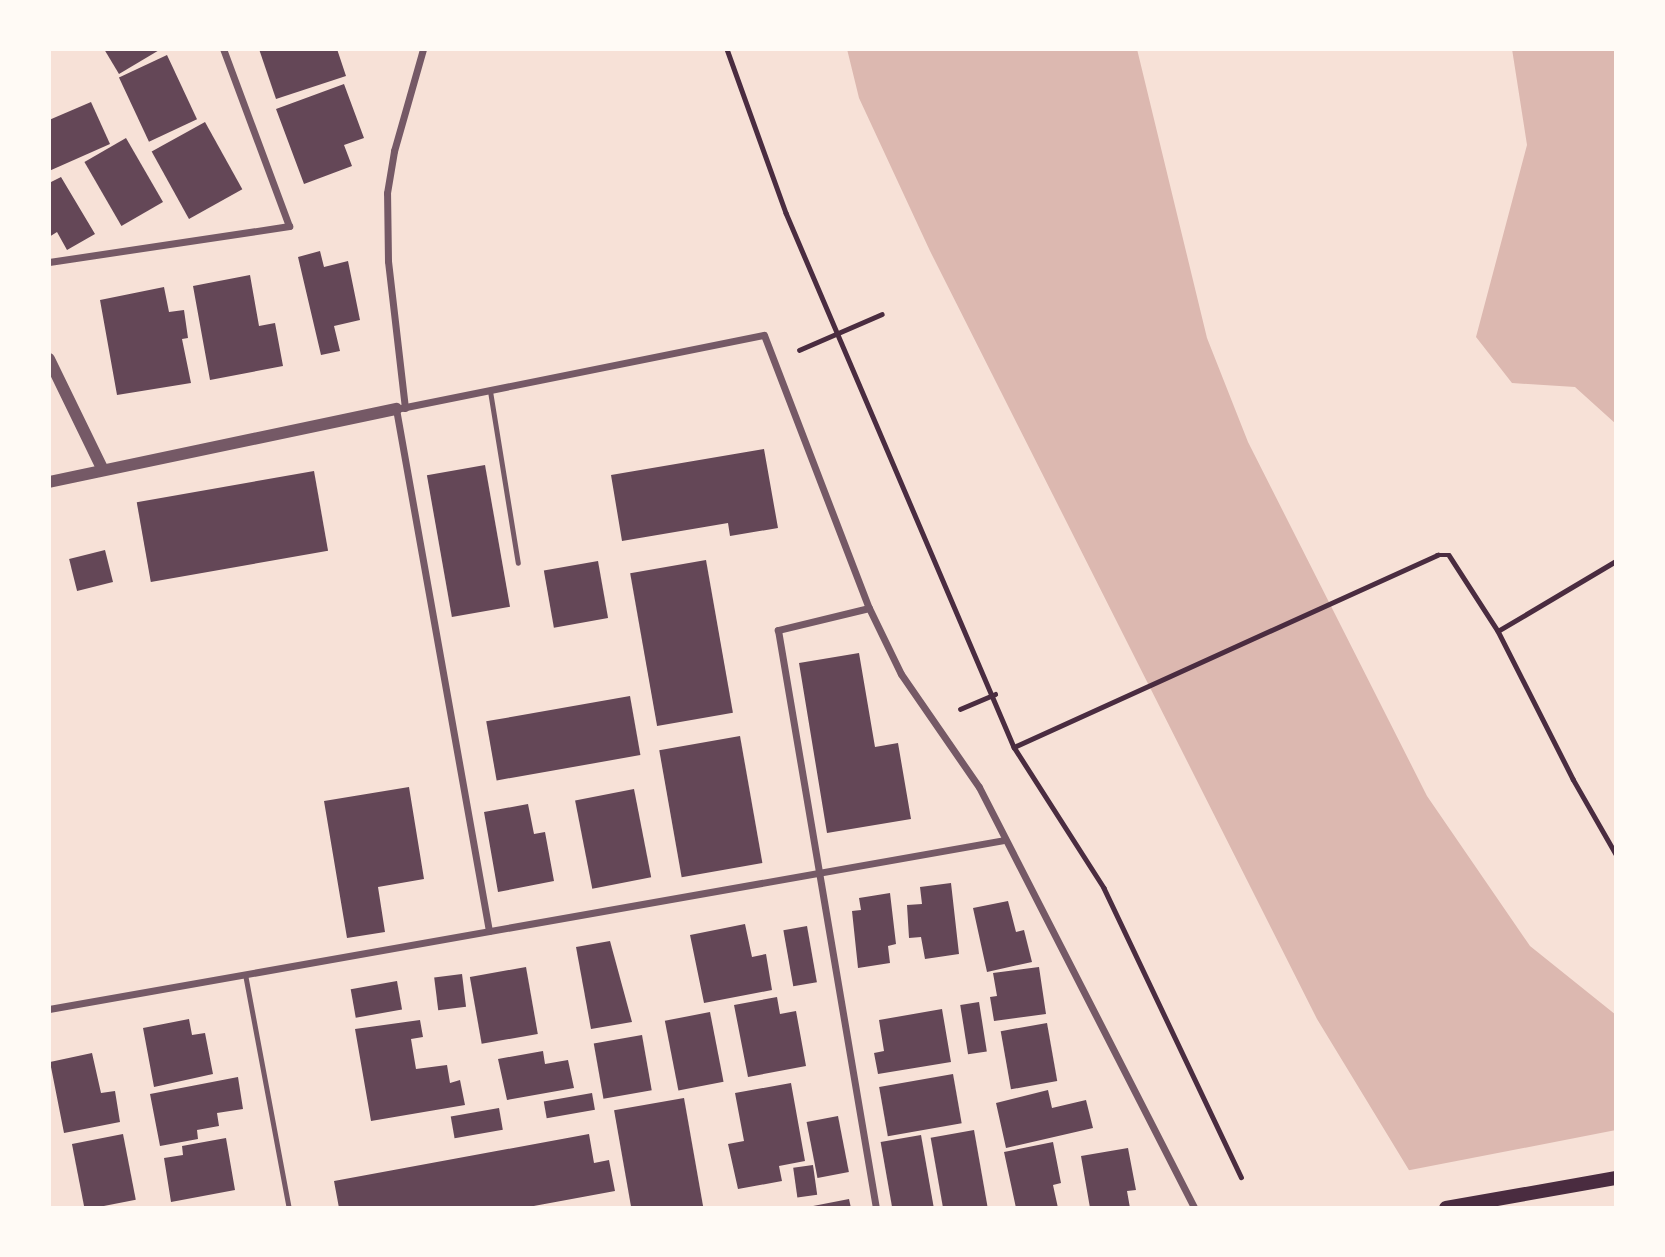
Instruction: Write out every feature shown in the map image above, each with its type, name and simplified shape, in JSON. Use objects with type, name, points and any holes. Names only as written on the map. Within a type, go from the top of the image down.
[{"type":"main road","points":[[1446,1208],[1616,1178]]},
{"type":"street","points":[[49,261],[289,226],[223,49]]},
{"type":"street","points":[[423,49],[394,151],[387,193],[388,261],[401,408],[489,931]]},
{"type":"street","points":[[49,482],[764,335],[869,608],[901,674],[979,787],[1047,914],[1194,1208]]},
{"type":"street","points":[[49,359],[103,470]]},
{"type":"street","points":[[869,608],[778,630],[816,873],[876,1208]]},
{"type":"street","points":[[49,1009],[1005,840]]},
{"type":"lane","points":[[490,391],[518,563]]},
{"type":"lane","points":[[245,974],[289,1208]]},
{"type":"path","points":[[727,49],[786,214],[995,694],[1014,747],[1104,888],[1241,1177]]},
{"type":"path","points":[[774,360],[881,314]]},
{"type":"path","points":[[1014,747],[1437,555],[1450,555],[1498,631],[1573,779],[1616,854]]},
{"type":"path","points":[[1498,631],[1616,561]]},
{"type":"path","points":[[933,720],[995,694]]},
{"type":"shaded area","points":[[847,49],[1137,49],[1207,338],[1248,442],[1427,796],[1530,946],[1616,1015],[1616,1208],[1432,1208],[1317,1019],[930,251],[859,98]]},
{"type":"shaded area","points":[[1512,49],[1616,49],[1616,424],[1575,387],[1512,383],[1476,337],[1527,145]]},
{"type":"pier","points":[[1616,1130],[1616,1208],[1428,1208],[1405,1171]]},
{"type":"building","points":[[104,49],[161,49],[119,74]]},
{"type":"building","points":[[259,49],[337,49],[346,76],[276,99]]},
{"type":"building","points":[[167,55],[197,119],[149,142],[119,77]]},
{"type":"building","points":[[344,84],[364,138],[344,145],[352,166],[304,184],[276,109]]},
{"type":"building","points":[[91,102],[110,144],[49,171],[49,120]]},
{"type":"building","points":[[205,122],[242,189],[189,219],[152,152]]},
{"type":"building","points":[[126,138],[163,202],[121,226],[84,162]]},
{"type":"building","points":[[61,177],[95,234],[67,250],[57,232],[49,237],[49,183]]},
{"type":"building","points":[[320,251],[324,267],[348,261],[360,320],[334,326],[340,351],[321,355],[298,257]]},
{"type":"building","points":[[250,275],[259,326],[275,323],[283,366],[210,380],[193,286]]},
{"type":"building","points":[[164,287],[169,312],[184,310],[188,338],[182,339],[191,383],[117,395],[100,300]]},
{"type":"building","points":[[764,449],[778,528],[730,536],[728,523],[622,541],[611,475]]},
{"type":"building","points":[[485,465],[510,607],[452,617],[427,475]]},
{"type":"building","points":[[314,471],[328,551],[151,582],[137,502]]},
{"type":"building","points":[[105,550],[113,582],[77,591],[69,559]]},
{"type":"building","points":[[706,560],[733,713],[657,726],[630,573]]},
{"type":"building","points":[[598,561],[608,618],[554,628],[544,571]]},
{"type":"building","points":[[859,653],[875,747],[898,743],[911,819],[827,833],[799,663]]},
{"type":"building","points":[[630,696],[640,755],[497,780],[486,721]]},
{"type":"building","points":[[740,736],[762,863],[682,877],[659,750]]},
{"type":"building","points":[[409,787],[424,879],[378,887],[385,932],[347,938],[324,801]]},
{"type":"building","points":[[634,789],[651,877],[592,889],[575,800]]},
{"type":"building","points":[[528,804],[534,834],[545,832],[554,881],[498,892],[484,812]]},
{"type":"building","points":[[951,883],[959,954],[925,959],[921,937],[909,938],[907,905],[922,904],[920,887]]},
{"type":"building","points":[[890,893],[896,944],[888,946],[890,963],[858,968],[852,911],[861,910],[859,898]]},
{"type":"building","points":[[1008,901],[1016,932],[1024,930],[1032,962],[987,972],[973,908]]},
{"type":"building","points":[[745,924],[752,957],[766,954],[772,990],[704,1003],[690,935]]},
{"type":"building","points":[[807,926],[817,982],[793,986],[783,930]]},
{"type":"building","points":[[610,941],[632,1022],[591,1029],[576,947]]},
{"type":"building","points":[[526,967],[538,1034],[482,1044],[470,977]]},
{"type":"building","points":[[1039,967],[1046,1014],[994,1021],[990,997],[997,996],[993,973]]},
{"type":"building","points":[[462,974],[466,1007],[438,1010],[434,977]]},
{"type":"building","points":[[397,981],[402,1010],[356,1018],[351,989]]},
{"type":"building","points":[[777,997],[780,1014],[796,1011],[806,1066],[748,1077],[734,1005]]},
{"type":"building","points":[[979,1002],[987,1051],[968,1054],[960,1005]]},
{"type":"building","points":[[942,1009],[951,1062],[878,1074],[874,1053],[884,1051],[879,1020]]},
{"type":"building","points":[[710,1012],[724,1082],[678,1090],[665,1021]]},
{"type":"building","points":[[189,1019],[192,1035],[205,1033],[213,1074],[154,1087],[143,1028]]},
{"type":"building","points":[[420,1020],[423,1037],[411,1039],[416,1069],[447,1065],[450,1083],[460,1080],[465,1105],[371,1121],[355,1029]]},
{"type":"building","points":[[1047,1023],[1057,1081],[1011,1089],[1001,1031]]},
{"type":"building","points":[[642,1035],[652,1090],[603,1099],[594,1044]]},
{"type":"building","points":[[543,1051],[545,1064],[568,1060],[574,1088],[507,1100],[498,1059]]},
{"type":"building","points":[[92,1053],[101,1093],[115,1091],[120,1122],[64,1133],[50,1062]]},
{"type":"building","points":[[953,1074],[962,1123],[888,1136],[879,1087]]},
{"type":"building","points":[[238,1077],[243,1109],[217,1113],[219,1126],[197,1130],[198,1139],[160,1146],[150,1094]]},
{"type":"building","points":[[791,1083],[805,1161],[779,1166],[782,1181],[738,1189],[728,1144],[744,1141],[735,1093]]},
{"type":"building","points":[[1048,1090],[1052,1108],[1086,1100],[1093,1128],[1006,1148],[996,1103]]},
{"type":"building","points":[[592,1093],[595,1110],[547,1118],[544,1102]]},
{"type":"building","points":[[684,1098],[703,1208],[631,1208],[614,1110]]},
{"type":"building","points":[[499,1108],[503,1130],[455,1138],[451,1117]]},
{"type":"building","points":[[838,1116],[849,1172],[817,1178],[807,1122]]},
{"type":"building","points":[[974,1130],[988,1208],[943,1208],[931,1138]]},
{"type":"building","points":[[123,1134],[136,1200],[84,1208],[72,1144]]},
{"type":"building","points":[[589,1134],[594,1163],[609,1160],[615,1191],[523,1208],[339,1208],[334,1181]]},
{"type":"building","points":[[921,1135],[934,1208],[892,1208],[881,1142]]},
{"type":"building","points":[[226,1138],[235,1190],[171,1202],[164,1158],[183,1155],[182,1146]]},
{"type":"building","points":[[1053,1142],[1061,1183],[1053,1185],[1058,1208],[1016,1208],[1004,1152]]},
{"type":"building","points":[[1128,1148],[1136,1190],[1127,1191],[1130,1208],[1090,1208],[1081,1156]]},
{"type":"building","points":[[813,1165],[817,1195],[797,1197],[793,1168]]},
{"type":"building","points":[[849,1199],[851,1208],[808,1208],[808,1207]]}]
